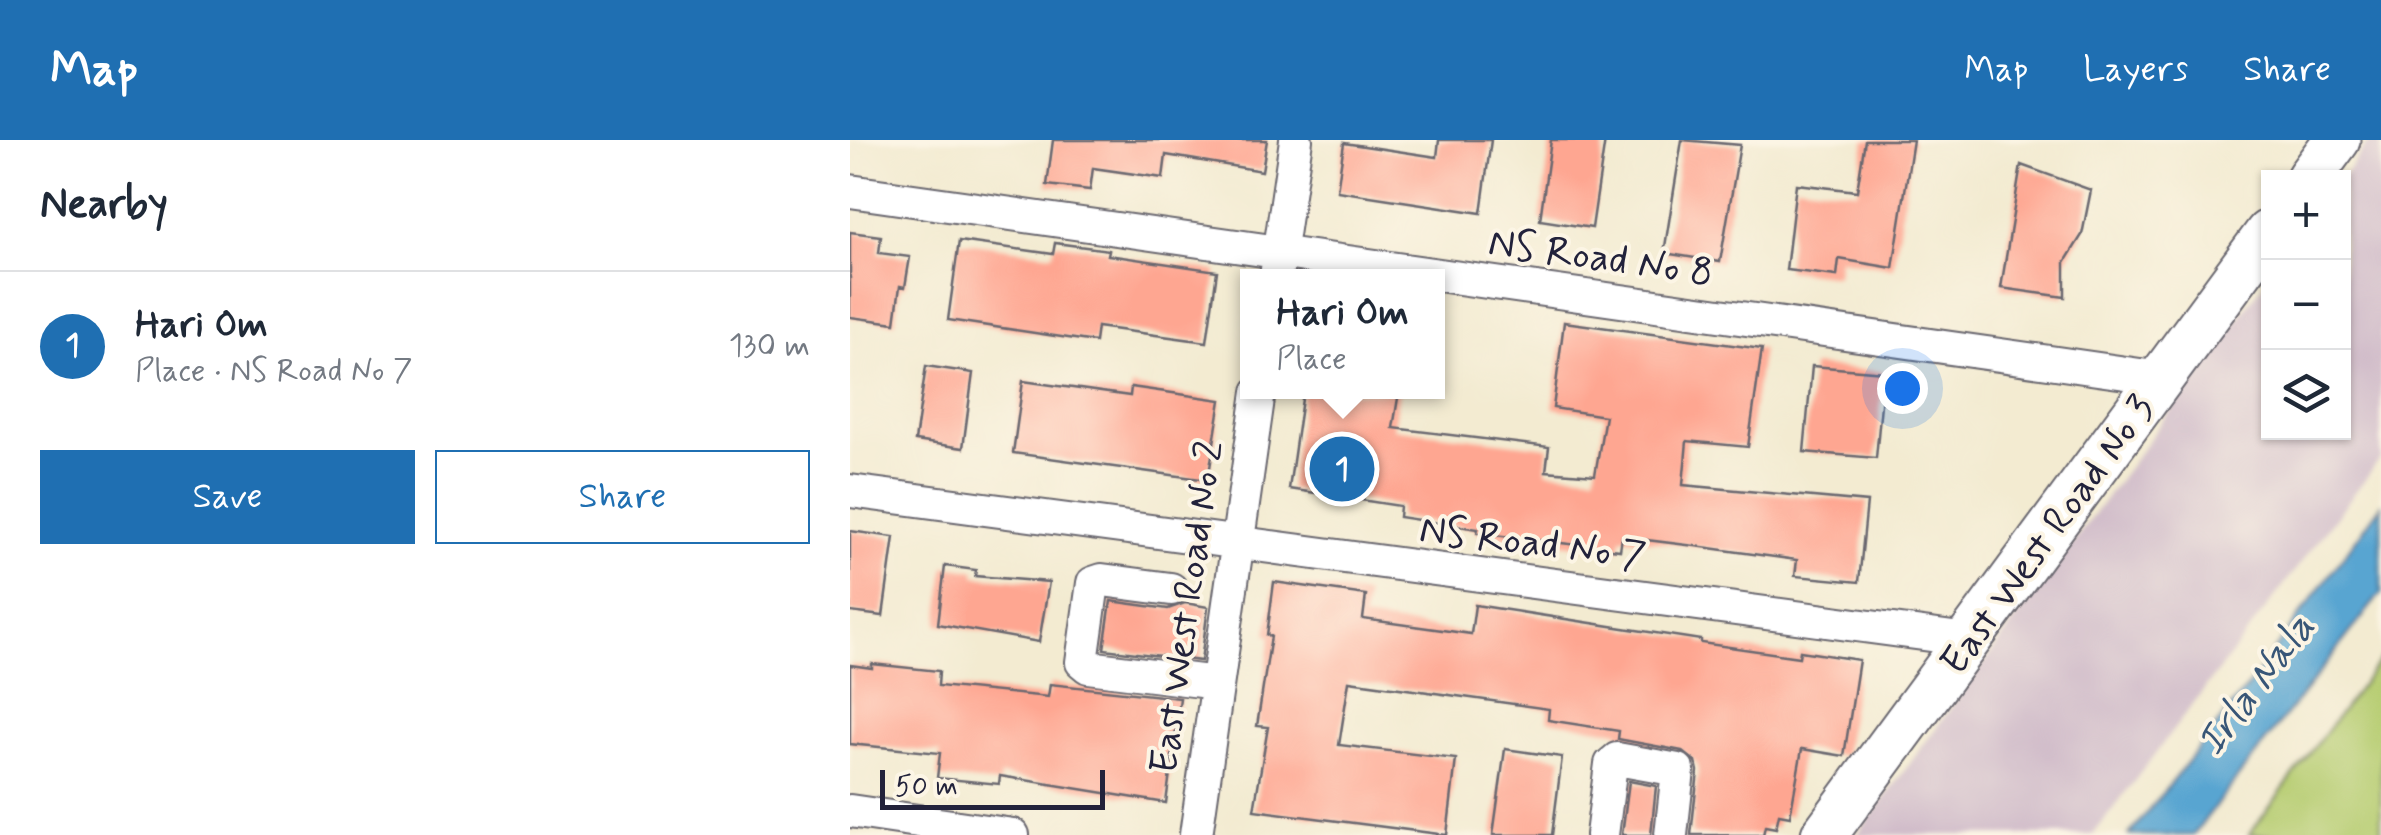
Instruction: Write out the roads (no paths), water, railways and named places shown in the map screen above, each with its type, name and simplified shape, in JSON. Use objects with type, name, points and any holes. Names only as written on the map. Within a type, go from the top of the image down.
[{"type":"street","points":[[1278,265],[1296,140]]},
{"type":"street","points":[[2316,170],[2337,140]]},
{"type":"street","name":"NS Road No 8","points":[[850,191],[1309,269]]},
{"type":"street","name":"East West Road No 3","points":[[1824,835],[2261,243]]},
{"type":"street","name":"NS Road No 8","points":[[1445,286],[2162,378]]},
{"type":"street","name":"East West Road No 2","points":[[1196,835],[1259,399]]},
{"type":"street","name":"NS Road No 7","points":[[850,491],[1968,640]]},
{"type":"street","points":[[1161,534],[1162,588],[1102,580],[1094,583],[1082,662],[1090,667],[1218,683]]},
{"type":"street","points":[[1602,835],[1612,764],[1617,759],[1678,770],[1671,835]]},
{"type":"street","points":[[850,811],[1013,835]]},
{"type":"water","name":"Irla Nala","points":[[2381,505],[2381,593],[2193,835],[2129,835],[2248,686]]},
{"type":"place","name":"Hari Om","points":[[1342,469]]}]
